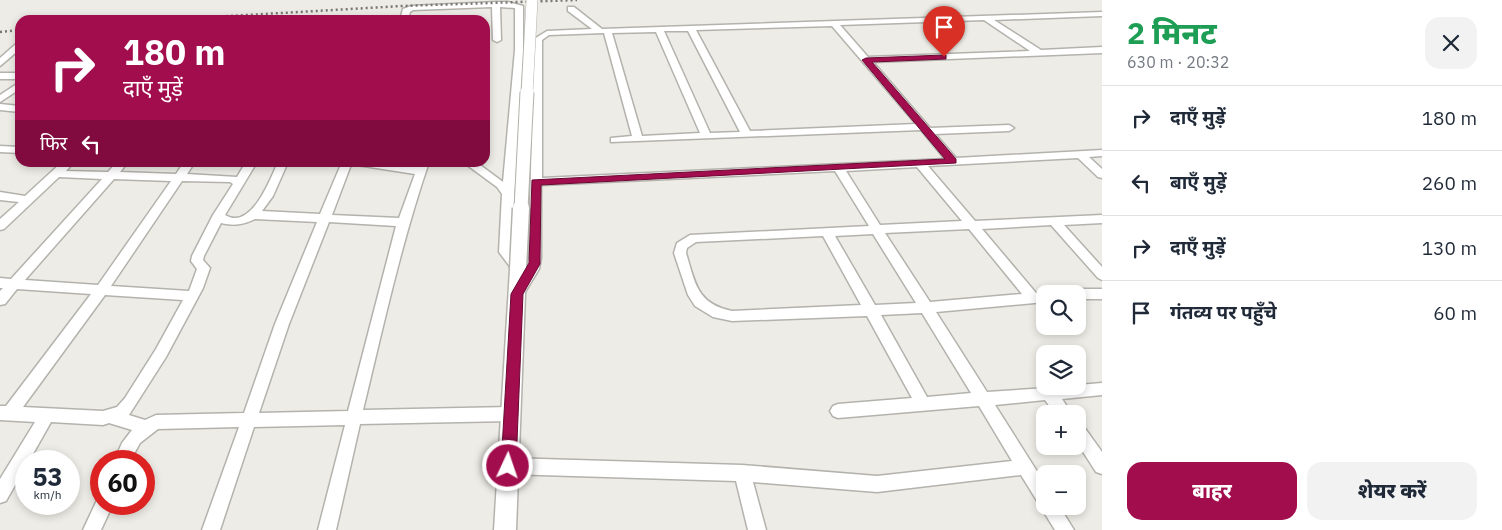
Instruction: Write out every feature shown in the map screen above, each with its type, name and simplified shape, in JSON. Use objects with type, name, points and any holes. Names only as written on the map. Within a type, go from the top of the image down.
[{"type":"main road","points":[[505,530],[532,0]]},
{"type":"street","points":[[405,15],[406,11],[411,8],[496,4],[513,4],[520,7],[505,252],[518,268]]},
{"type":"street","points":[[496,4],[497,40]]},
{"type":"street","points":[[571,9],[603,30],[638,139]]},
{"type":"street","points":[[517,294],[535,264],[535,109],[538,39],[547,33],[1102,14]]},
{"type":"street","points":[[986,18],[1040,53]]},
{"type":"street","points":[[835,24],[953,161]]},
{"type":"street","points":[[691,28],[746,134]]},
{"type":"street","points":[[658,29],[706,136]]},
{"type":"street","points":[[0,63],[15,50]]},
{"type":"street","points":[[866,60],[1102,50]]},
{"type":"street","points":[[0,76],[15,76]]},
{"type":"street","points":[[0,99],[15,88]]},
{"type":"street","points":[[0,107],[15,108]]},
{"type":"street","points":[[615,140],[746,134],[1009,128]]},
{"type":"street","points":[[0,149],[15,150]]},
{"type":"street","points":[[536,182],[1102,153]]},
{"type":"street","points":[[1080,154],[1102,175]]},
{"type":"street","points":[[920,163],[970,224],[1036,295]]},
{"type":"street","points":[[0,226],[64,167]]},
{"type":"street","points":[[0,300],[119,167]]},
{"type":"street","points":[[5,413],[102,290],[186,167]]},
{"type":"street","points":[[111,417],[122,412],[130,403],[161,354],[192,296],[204,268],[197,261],[198,256],[219,215],[249,167]]},
{"type":"street","points":[[255,215],[281,167]]},
{"type":"street","points":[[211,530],[282,324],[345,167]]},
{"type":"street","points":[[327,530],[403,222],[422,167]]},
{"type":"street","points":[[475,167],[501,185],[508,193]]},
{"type":"street","points":[[838,167],[1036,485]]},
{"type":"street","points":[[57,174],[232,179],[239,183]]},
{"type":"street","points":[[0,196],[27,200]]},
{"type":"street","points":[[219,215],[219,219],[224,221],[244,221],[255,215],[403,222]]},
{"type":"street","points":[[1053,220],[1102,274]]},
{"type":"street","points":[[1036,298],[926,308],[732,316],[716,314],[704,308],[695,298],[680,253],[681,246],[694,238],[1053,220],[1101,220]]},
{"type":"street","points":[[828,232],[924,405]]},
{"type":"street","points":[[0,283],[192,296]]},
{"type":"street","points":[[1086,294],[1102,294]]},
{"type":"street","points":[[1086,393],[1100,392]]},
{"type":"street","points":[[838,411],[1038,395]]},
{"type":"street","points":[[5,413],[111,417],[145,427]]},
{"type":"street","points":[[128,450],[134,438],[145,427],[156,422],[511,414]]},
{"type":"street","points":[[0,495],[47,415]]},
{"type":"street","points":[[1086,443],[1102,466]]},
{"type":"street","points":[[508,466],[742,472],[877,484],[1024,467]]},
{"type":"street","points":[[742,472],[757,530]]},
{"type":"street","points":[[92,530],[99,515]]},
{"type":"street","points":[[1055,515],[1065,530]]},
{"type":"railway","points":[[247,15],[402,6],[577,0]]},
{"type":"railway","points":[[0,32],[15,30]]},
{"type":"route","points":[[508,466],[517,294],[535,264],[536,182],[597,181],[953,161],[866,60],[944,57]]}]
